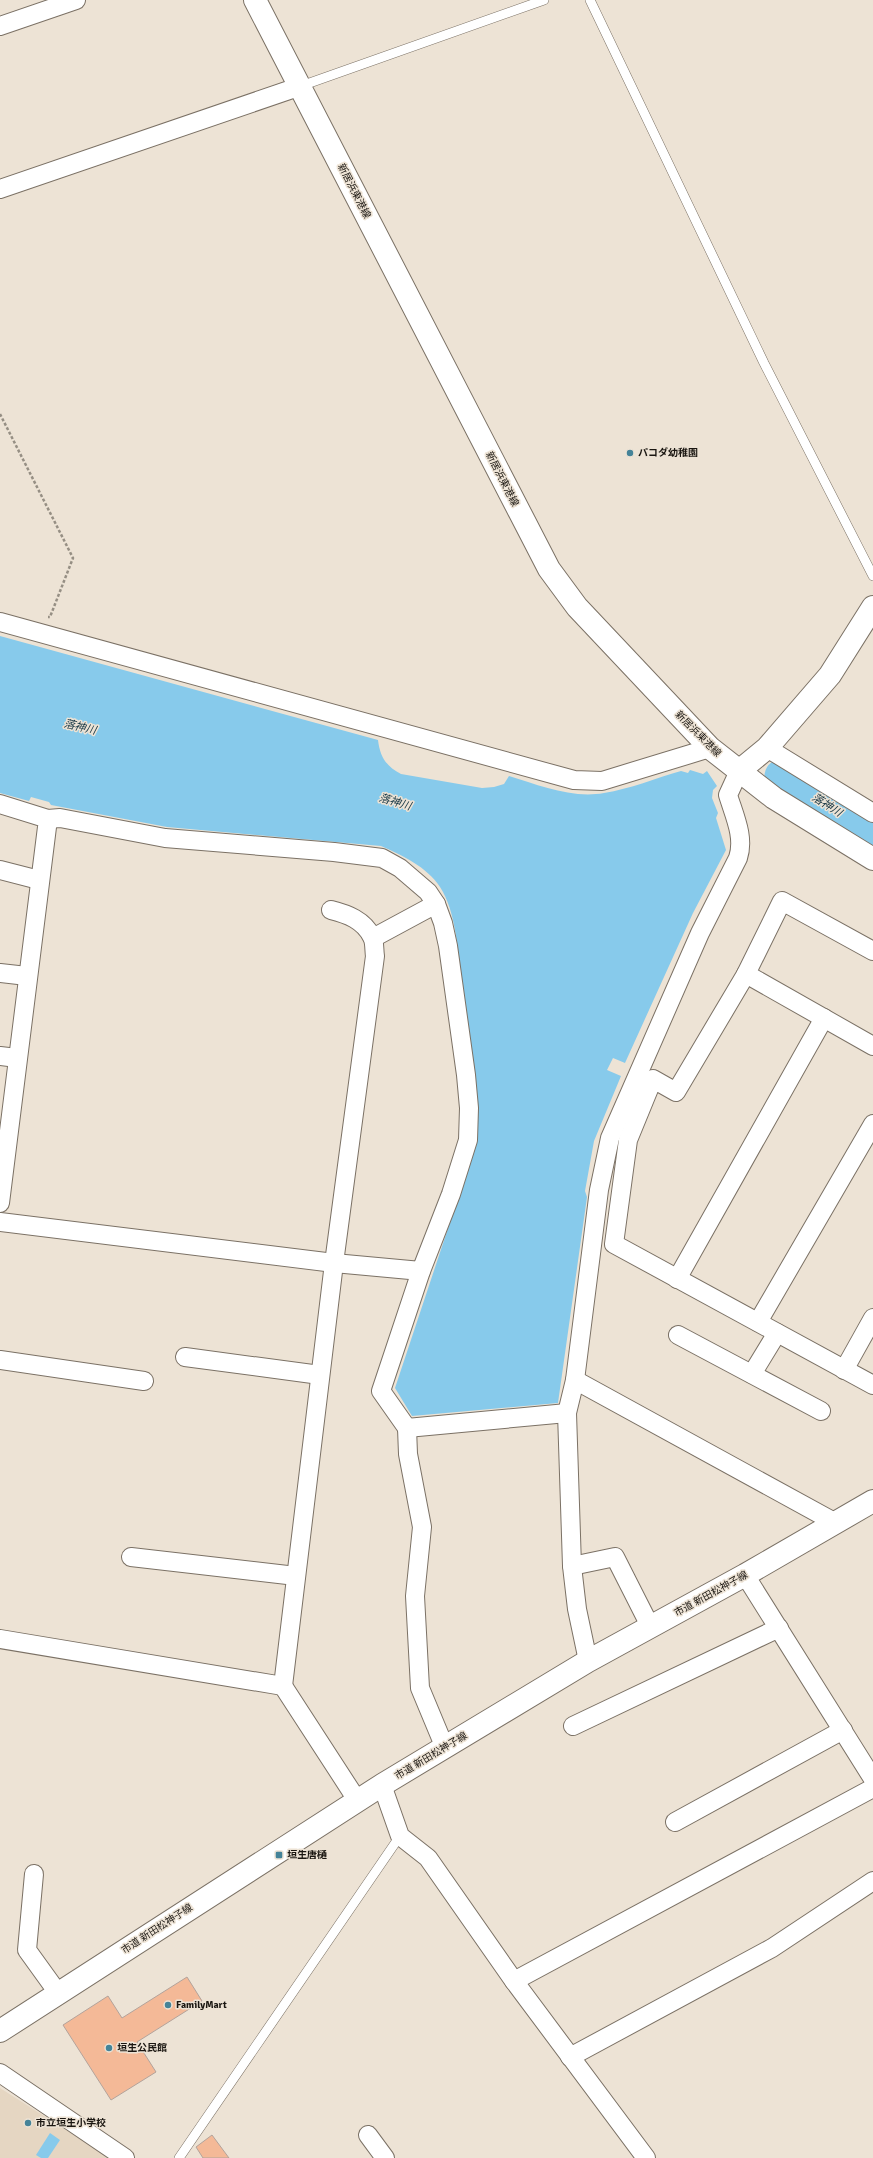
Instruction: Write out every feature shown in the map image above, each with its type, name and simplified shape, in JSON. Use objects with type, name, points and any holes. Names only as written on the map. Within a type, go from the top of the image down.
[{"type":"street","points":[[0,26],[76,0]]},
{"type":"street","name":"新居浜東港線","points":[[255,0],[301,86],[549,569],[577,607],[710,748],[774,798],[873,859]]},
{"type":"street","points":[[0,189],[301,86]]},
{"type":"street","points":[[588,1661],[577,1609],[572,1566],[567,1414],[575,1380],[599,1190],[610,1138],[700,933],[738,858],[741,848],[740,836],[728,795],[739,771],[767,748],[830,675],[870,617]]},
{"type":"street","points":[[0,622],[574,780],[602,781],[710,748]]},
{"type":"street","points":[[767,748],[873,813]]},
{"type":"street","points":[[0,804],[48,819],[60,818],[165,838],[334,852],[382,858],[400,868],[428,892],[436,904],[443,923],[448,946],[466,1075],[469,1108],[468,1140],[451,1194],[422,1271],[381,1391],[406,1428],[408,1454],[422,1526],[415,1596],[420,1688],[445,1748]]},
{"type":"street","points":[[0,1203],[9,1058],[27,976],[48,819]]},
{"type":"street","points":[[0,870],[39,880]]},
{"type":"street","points":[[873,951],[782,901],[746,974],[676,1092],[653,1079],[628,1140],[614,1244],[873,1385]]},
{"type":"street","points":[[373,938],[436,904]]},
{"type":"street","points":[[331,910],[351,915],[373,938],[375,956],[334,1263],[283,1686],[357,1800]]},
{"type":"street","points":[[0,973],[27,976]]},
{"type":"street","points":[[746,974],[873,1046]]},
{"type":"street","points":[[677,1278],[824,1018]]},
{"type":"street","points":[[758,1322],[873,1124]]},
{"type":"street","points":[[0,1222],[334,1263],[422,1271]]},
{"type":"street","points":[[844,1370],[873,1318]]},
{"type":"street","points":[[752,1374],[777,1333]]},
{"type":"street","points":[[678,1336],[822,1411]]},
{"type":"street","points":[[185,1357],[320,1375]]},
{"type":"street","points":[[0,1360],[144,1381]]},
{"type":"street","points":[[575,1380],[836,1523]]},
{"type":"street","points":[[406,1428],[567,1414]]},
{"type":"street","name":"市道 新田松神子線","points":[[0,2031],[357,1800],[588,1661],[651,1628],[873,1501]]},
{"type":"street","points":[[131,1557],[296,1576]]},
{"type":"street","points":[[572,1566],[615,1557],[651,1628]]},
{"type":"street","points":[[514,1981],[872,1777],[745,1575]]},
{"type":"street","points":[[573,1726],[779,1628]]},
{"type":"street","points":[[0,1639],[283,1686]]},
{"type":"street","points":[[675,1822],[843,1730]]},
{"type":"street","points":[[382,1785],[400,1836],[428,1858],[514,1981],[646,2158]]},
{"type":"street","points":[[34,1874],[27,1950],[58,1993]]},
{"type":"street","points":[[570,2057],[772,1948],[873,1881]]},
{"type":"street","points":[[0,2074],[125,2158]]},
{"type":"street","points":[[368,2135],[385,2158]]},
{"type":"lane","points":[[301,86],[544,0]]},
{"type":"lane","points":[[590,0],[764,364],[873,576]]},
{"type":"lane","points":[[179,2158],[400,1836]]},
{"type":"path","points":[[0,414],[73,558],[50,617],[43,616]]},
{"type":"shaded area","name":"市立垣生小学校","points":[[0,2088],[110,2158],[0,2158]]},
{"type":"water","points":[[0,636],[378,740],[382,756],[391,768],[401,774],[482,788],[504,784],[509,776],[568,793],[592,794],[623,789],[681,771],[688,773],[690,770],[703,774],[707,771],[717,786],[713,790],[712,798],[718,813],[716,818],[726,850],[693,913],[625,1063],[613,1058],[607,1070],[621,1076],[594,1141],[585,1191],[587,1197],[558,1403],[412,1416],[395,1388],[475,1147],[476,1104],[470,1040],[457,941],[453,918],[445,897],[435,880],[414,862],[381,846],[167,827],[51,805],[49,802],[31,797],[29,801],[0,793]]},
{"type":"water","points":[[50,2133],[60,2140],[48,2158],[41,2158],[36,2155]]},
{"type":"building","name":"垣生公民館","points":[[187,1977],[202,2001],[137,2042],[156,2072],[111,2100],[63,2025],[108,1996],[122,2018]]},
{"type":"building","points":[[212,2135],[229,2158],[203,2158],[196,2147]]},
{"type":"waterway","name":"落神川","points":[[781,776],[873,833]]},
{"type":"place","name":"パコダ幼稚園","points":[[630,453]]},
{"type":"place","name":"垣生唐樋","points":[[279,1855]]},
{"type":"place","name":"FamilyMart","points":[[168,2005]]},
{"type":"place","name":"垣生公民館","points":[[109,2048]]},
{"type":"place","name":"市立垣生小学校","points":[[28,2123]]}]
